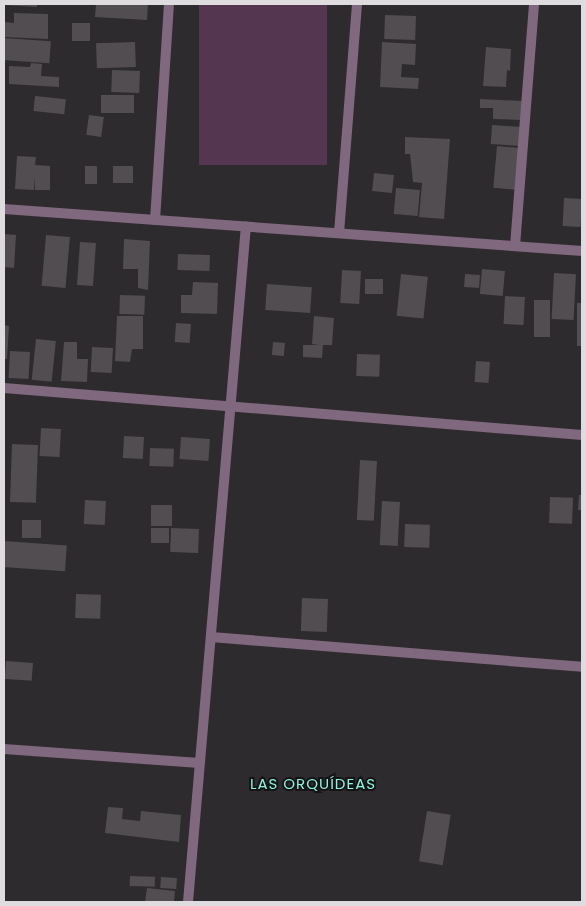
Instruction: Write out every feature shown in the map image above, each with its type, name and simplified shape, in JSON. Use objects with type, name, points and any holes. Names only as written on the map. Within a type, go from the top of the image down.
[{"type":"street","points":[[155,220],[169,4]]},
{"type":"street","points":[[339,233],[357,4]]},
{"type":"street","points":[[515,246],[534,4]]},
{"type":"street","points":[[4,209],[582,251]]},
{"type":"street","points":[[188,902],[246,226]]},
{"type":"street","points":[[4,388],[582,435]]},
{"type":"street","points":[[211,638],[582,667]]},
{"type":"street","points":[[4,749],[200,763]]},
{"type":"shaded area","points":[[199,4],[327,4],[327,165],[199,165]]},
{"type":"building","points":[[37,4],[37,7],[5,5]]},
{"type":"building","points":[[96,4],[148,4],[147,20],[95,17]]},
{"type":"building","points":[[14,13],[48,14],[48,39],[4,37],[4,22],[14,23]]},
{"type":"building","points":[[385,15],[416,16],[415,40],[384,39]]},
{"type":"building","points":[[72,23],[90,23],[90,41],[72,41]]},
{"type":"building","points":[[4,38],[51,41],[49,63],[4,60]]},
{"type":"building","points":[[135,42],[136,67],[97,68],[96,43]]},
{"type":"building","points":[[382,42],[416,44],[415,65],[402,64],[401,77],[419,78],[418,89],[380,87]]},
{"type":"building","points":[[486,47],[511,49],[510,71],[507,70],[506,87],[483,86]]},
{"type":"building","points":[[31,63],[42,64],[41,76],[59,77],[59,87],[9,84],[9,66],[30,67]]},
{"type":"building","points":[[112,70],[140,71],[139,93],[111,92]]},
{"type":"building","points":[[101,95],[134,95],[134,113],[101,113]]},
{"type":"building","points":[[35,96],[66,99],[64,114],[33,111]]},
{"type":"building","points":[[480,99],[522,101],[521,120],[493,119],[493,108],[480,108]]},
{"type":"building","points":[[89,115],[104,117],[101,137],[86,135]]},
{"type":"building","points":[[492,125],[522,127],[521,146],[491,144]]},
{"type":"building","points":[[405,137],[450,139],[444,219],[419,217],[422,183],[413,182],[410,154],[405,154]]},
{"type":"building","points":[[497,146],[521,148],[517,190],[493,188]]},
{"type":"building","points":[[17,156],[36,157],[35,165],[50,166],[50,190],[35,190],[35,177],[34,190],[15,189]]},
{"type":"building","points":[[85,166],[97,166],[97,184],[85,184]]},
{"type":"building","points":[[113,166],[133,166],[133,183],[113,183]]},
{"type":"building","points":[[374,173],[394,175],[392,193],[372,191]]},
{"type":"building","points":[[396,188],[420,190],[418,216],[394,214]]},
{"type":"building","points":[[564,198],[582,199],[581,227],[563,226]]},
{"type":"building","points":[[4,234],[16,235],[14,268],[4,267]]},
{"type":"building","points":[[46,235],[70,237],[65,288],[42,286]]},
{"type":"building","points":[[124,239],[150,241],[148,290],[138,288],[138,269],[123,269]]},
{"type":"building","points":[[80,242],[96,243],[93,286],[77,285]]},
{"type":"building","points":[[178,254],[210,255],[209,271],[177,270]]},
{"type":"building","points":[[482,269],[505,271],[503,296],[480,294]]},
{"type":"building","points":[[342,270],[361,271],[359,304],[340,303]]},
{"type":"building","points":[[554,273],[576,274],[574,320],[552,319]]},
{"type":"building","points":[[401,274],[428,277],[423,319],[397,316]]},
{"type":"building","points":[[465,274],[480,275],[479,288],[464,287]]},
{"type":"building","points":[[365,279],[383,279],[383,294],[365,294]]},
{"type":"building","points":[[193,282],[218,283],[217,314],[181,313],[181,295],[192,295]]},
{"type":"building","points":[[267,284],[312,287],[310,313],[265,310]]},
{"type":"building","points":[[120,295],[145,296],[144,315],[119,314]]},
{"type":"building","points":[[505,296],[525,297],[524,325],[504,324]]},
{"type":"building","points":[[534,300],[550,300],[550,337],[534,337]]},
{"type":"building","points":[[577,303],[582,303],[582,346],[577,346]]},
{"type":"building","points":[[117,316],[143,316],[143,349],[132,349],[130,362],[115,361]]},
{"type":"building","points":[[314,316],[334,318],[332,345],[323,345],[322,358],[303,357],[303,345],[319,345],[312,344]]},
{"type":"building","points":[[176,323],[191,324],[190,343],[175,342]]},
{"type":"building","points":[[4,325],[9,326],[7,359],[4,359]]},
{"type":"building","points":[[36,339],[56,341],[52,382],[32,380]]},
{"type":"building","points":[[64,342],[77,342],[77,359],[88,359],[87,382],[61,381]]},
{"type":"building","points":[[273,342],[285,343],[284,356],[272,355]]},
{"type":"building","points":[[92,347],[113,348],[112,373],[91,372]]},
{"type":"building","points":[[10,351],[30,352],[29,379],[9,378]]},
{"type":"building","points":[[357,354],[380,355],[379,377],[356,376]]},
{"type":"building","points":[[476,361],[490,362],[489,383],[475,382]]},
{"type":"building","points":[[41,428],[61,429],[60,457],[40,456]]},
{"type":"building","points":[[124,436],[144,437],[143,459],[123,458]]},
{"type":"building","points":[[181,437],[210,439],[208,461],[179,459]]},
{"type":"building","points":[[12,444],[38,445],[36,503],[10,502]]},
{"type":"building","points":[[150,448],[174,449],[173,467],[149,466]]},
{"type":"building","points":[[360,460],[377,461],[374,521],[357,520]]},
{"type":"building","points":[[579,495],[582,495],[582,510],[578,510]]},
{"type":"building","points":[[550,497],[573,498],[572,524],[549,523]]},
{"type":"building","points":[[85,500],[106,501],[105,525],[84,524]]},
{"type":"building","points":[[382,501],[400,502],[398,546],[380,545]]},
{"type":"building","points":[[151,505],[172,505],[172,526],[151,526]]},
{"type":"building","points":[[22,520],[41,520],[41,538],[22,538]]},
{"type":"building","points":[[405,524],[430,525],[429,548],[404,547]]},
{"type":"building","points":[[151,528],[169,528],[169,543],[151,543]]},
{"type":"building","points":[[171,528],[199,529],[198,553],[170,552]]},
{"type":"building","points":[[4,541],[67,545],[65,571],[4,567]]},
{"type":"building","points":[[76,594],[101,595],[100,619],[75,618]]},
{"type":"building","points":[[302,598],[328,599],[327,632],[301,631]]},
{"type":"building","points":[[6,661],[33,663],[32,681],[5,679]]},
{"type":"building","points":[[108,807],[123,808],[122,819],[140,821],[141,811],[181,815],[179,842],[105,833]]},
{"type":"building","points":[[427,811],[451,815],[443,865],[419,861]]},
{"type":"building","points":[[130,876],[155,877],[155,887],[130,886]]},
{"type":"building","points":[[161,877],[177,878],[176,889],[160,888]]},
{"type":"building","points":[[147,888],[175,891],[174,902],[145,902]]},
{"type":"district","name":"LAS ORQUÍDEAS","points":[[313,784]]}]
